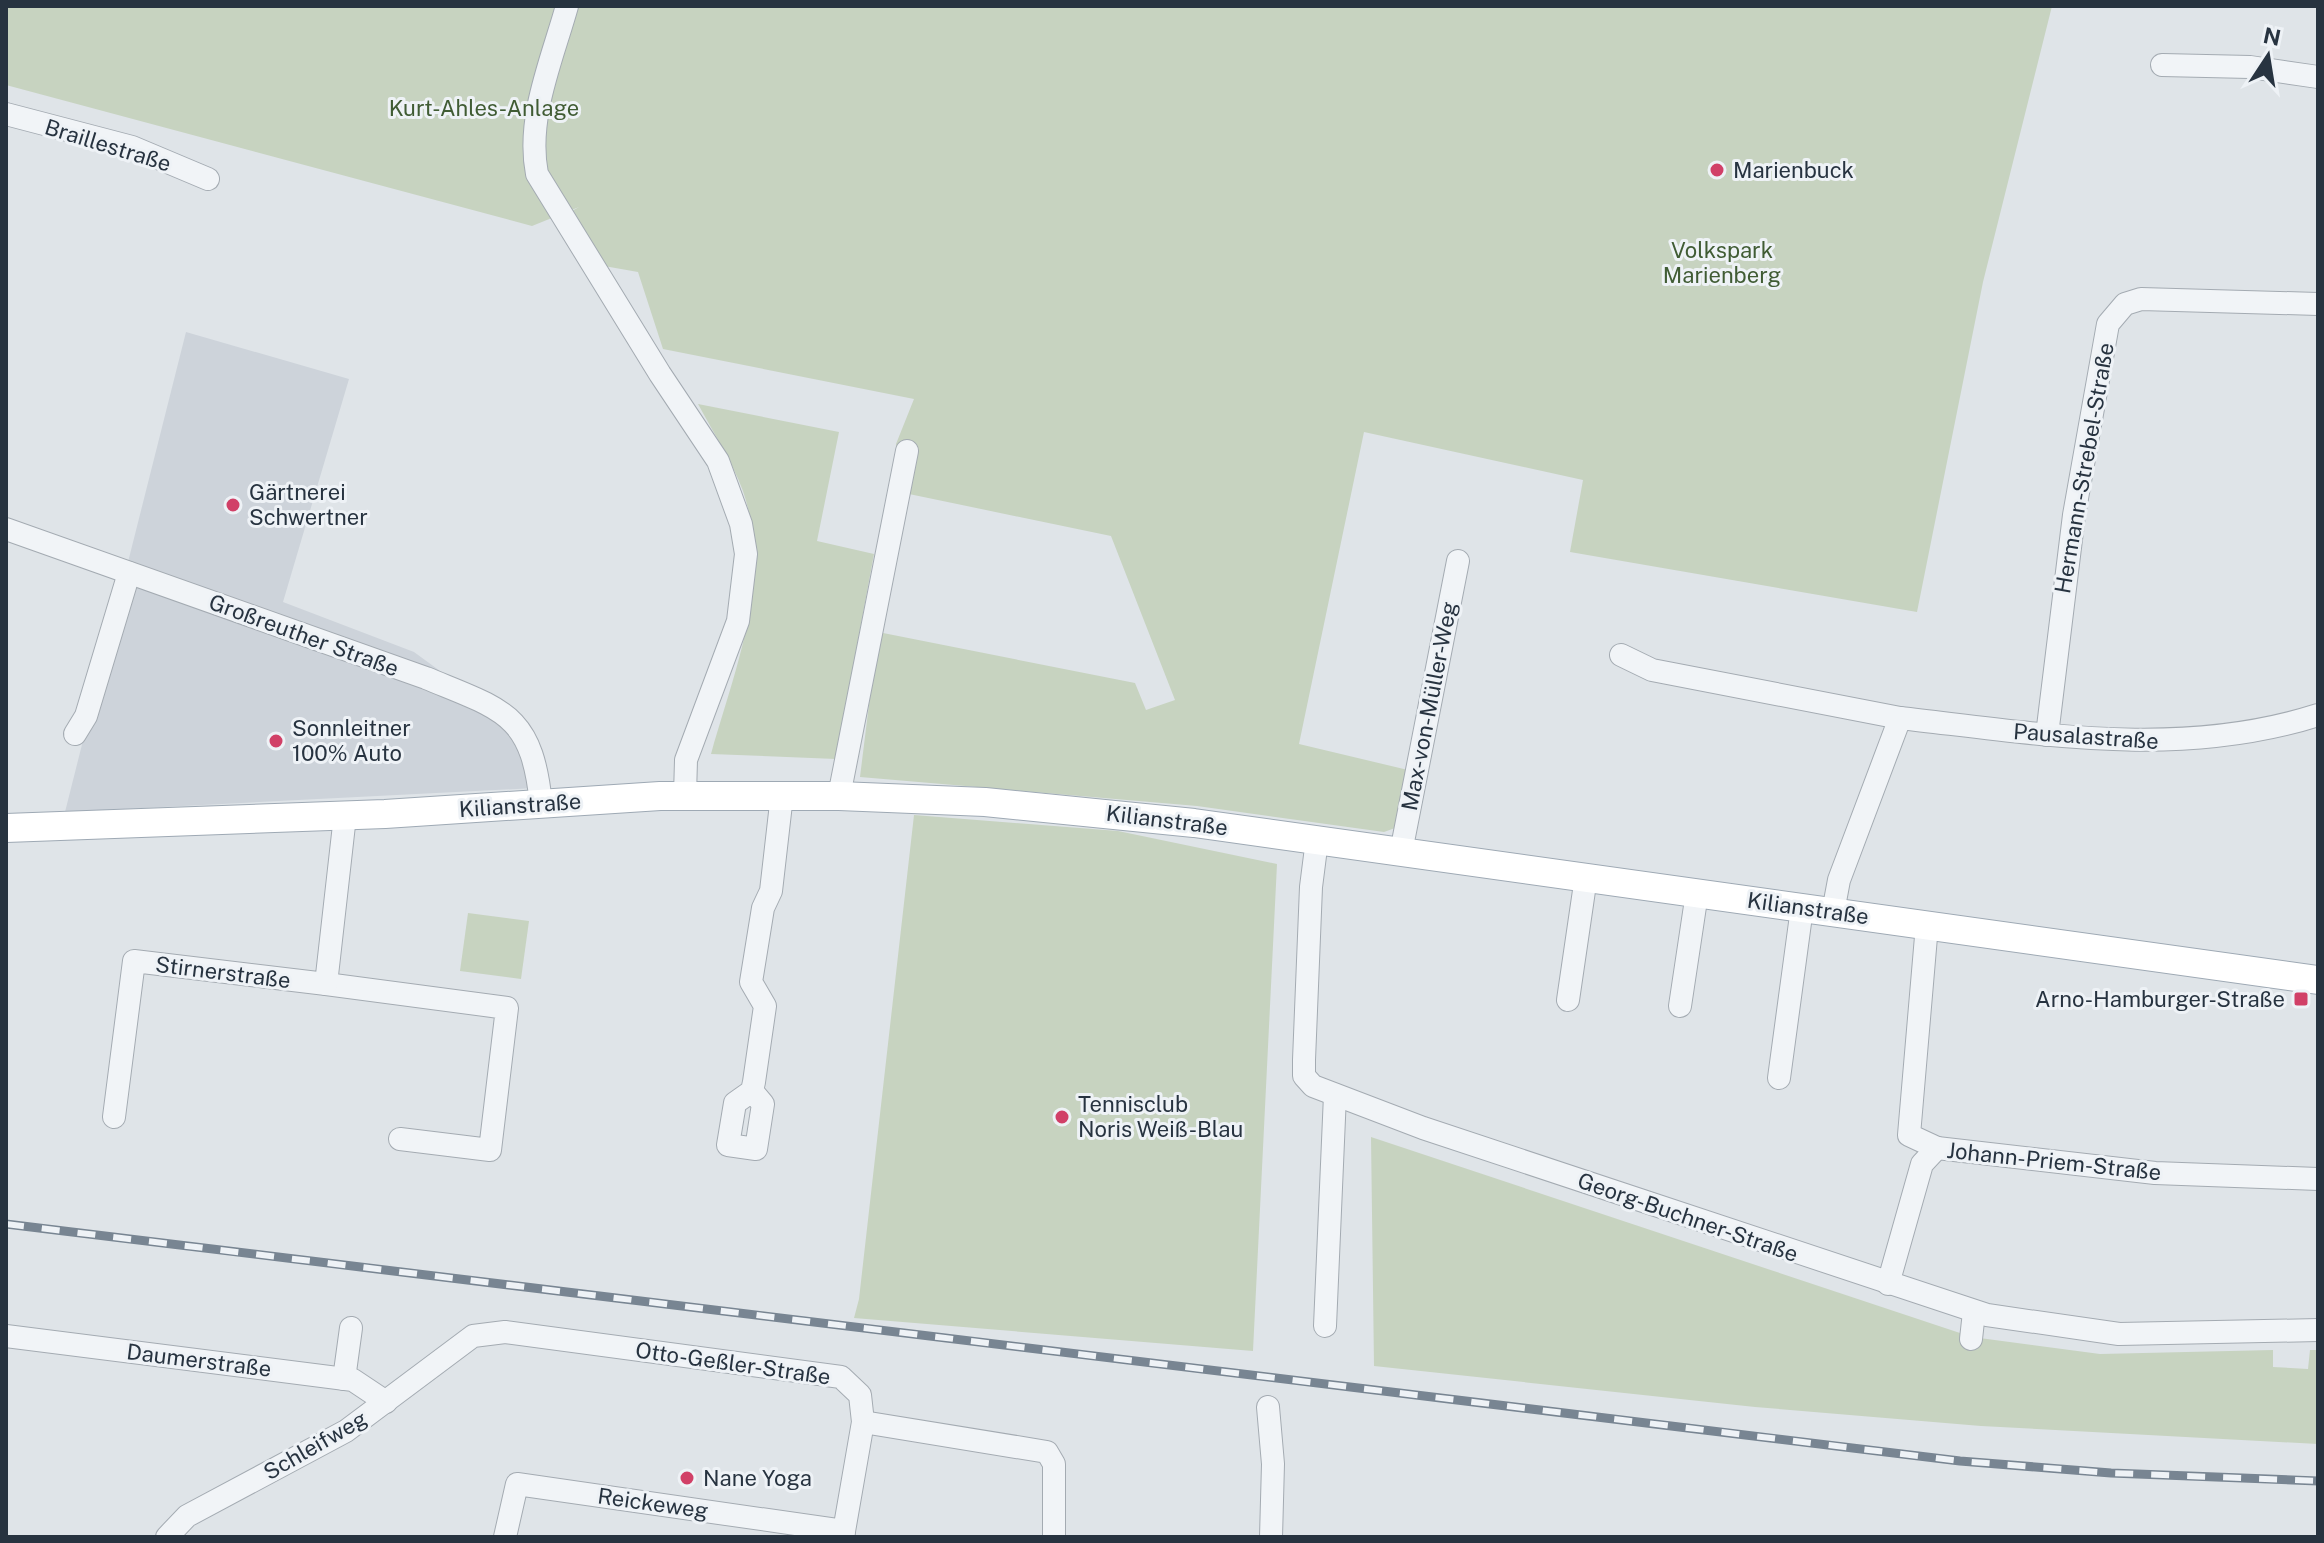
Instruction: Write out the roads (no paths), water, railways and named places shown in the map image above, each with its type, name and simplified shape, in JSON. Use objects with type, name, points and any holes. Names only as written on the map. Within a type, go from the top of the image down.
[{"type":"main road","name":"Kilianstraße","points":[[6,828],[345,816],[685,795],[839,796],[1078,809],[2318,980]]},
{"type":"street","points":[[567,6],[535,120],[532,148],[537,174],[718,461],[730,487],[746,554],[738,621],[686,760],[685,795]]},
{"type":"street","points":[[2162,65],[2250,67],[2318,77]]},
{"type":"street","name":"Braillestraße","points":[[6,114],[132,147],[208,179]]},
{"type":"street","name":"Hermann-Strebel-Straße","points":[[2047,735],[2074,515],[2108,324],[2114,312],[2141,299],[2318,304]]},
{"type":"street","points":[[839,796],[907,451]]},
{"type":"street","name":"Großreuther Straße","points":[[6,529],[426,678],[493,707],[516,725],[531,749],[537,766],[541,804]]},
{"type":"street","name":"Max-von-Müller-Weg","points":[[1401,852],[1458,561]]},
{"type":"street","points":[[75,734],[86,716],[129,573]]},
{"type":"street","name":"Pausalastraße","points":[[1621,655],[1652,670],[1900,718],[2104,741],[2173,742],[2271,728],[2318,715]]},
{"type":"street","points":[[1833,912],[1839,880],[1900,718]]},
{"type":"street","points":[[752,1091],[765,1006],[751,982],[763,908],[771,891],[782,795]]},
{"type":"street","points":[[326,984],[345,816]]},
{"type":"street","name":"Georg-Buchner-Straße","points":[[1317,840],[1311,887],[1304,1076],[1313,1086],[1974,1312],[2062,1328],[2119,1334],[2318,1330]]},
{"type":"street","points":[[1568,1000],[1586,877]]},
{"type":"street","points":[[1680,1006],[1697,893]]},
{"type":"street","points":[[1779,1078],[1802,908]]},
{"type":"street","points":[[1927,925],[1909,1135],[1937,1148]]},
{"type":"street","name":"Stirnerstraße","points":[[114,1117],[134,961],[507,1008],[490,1150],[400,1139]]},
{"type":"street","points":[[1325,1326],[1335,1095]]},
{"type":"street","name":"Johann-Priem-Straße","points":[[1888,1284],[1922,1164],[1937,1148],[2155,1173],[2318,1179]]},
{"type":"street","points":[[1971,1339],[1974,1312]]},
{"type":"street","points":[[344,1379],[351,1328]]},
{"type":"street","name":"Schleifweg","points":[[167,1537],[187,1516],[346,1431],[473,1336],[505,1332]]},
{"type":"street","name":"Otto-Geßler-Straße","points":[[505,1332],[841,1377],[860,1395],[863,1422],[844,1534]]},
{"type":"street","name":"Daumerstraße","points":[[6,1336],[353,1380],[386,1402]]},
{"type":"street","points":[[1268,1407],[1273,1464],[1271,1537]]},
{"type":"street","points":[[863,1422],[1047,1452],[1054,1464],[1054,1537]]},
{"type":"street","name":"Reickeweg","points":[[505,1537],[517,1484],[844,1534]]},
{"type":"railway","points":[[6,1224],[1960,1461],[2111,1473],[2318,1481]]},
{"type":"place","name":"Marienbuck","points":[[1717,170]]},
{"type":"place","name":"Gärtnerei Schwertner","points":[[233,505]]},
{"type":"place","name":"Sonnleitner 100% Auto","points":[[276,741]]},
{"type":"place","name":"Arno-Hamburger-Straße","points":[[2301,999]]},
{"type":"place","name":"Tennisclub Noris Weiß-Blau","points":[[1062,1117]]},
{"type":"place","name":"Nane Yoga","points":[[687,1478]]},
{"type":"park label","name":"Kurt-Ahles-Anlage","points":[[484,108]]},
{"type":"park label","name":"Volkspark Marienberg","points":[[1722,262]]}]
